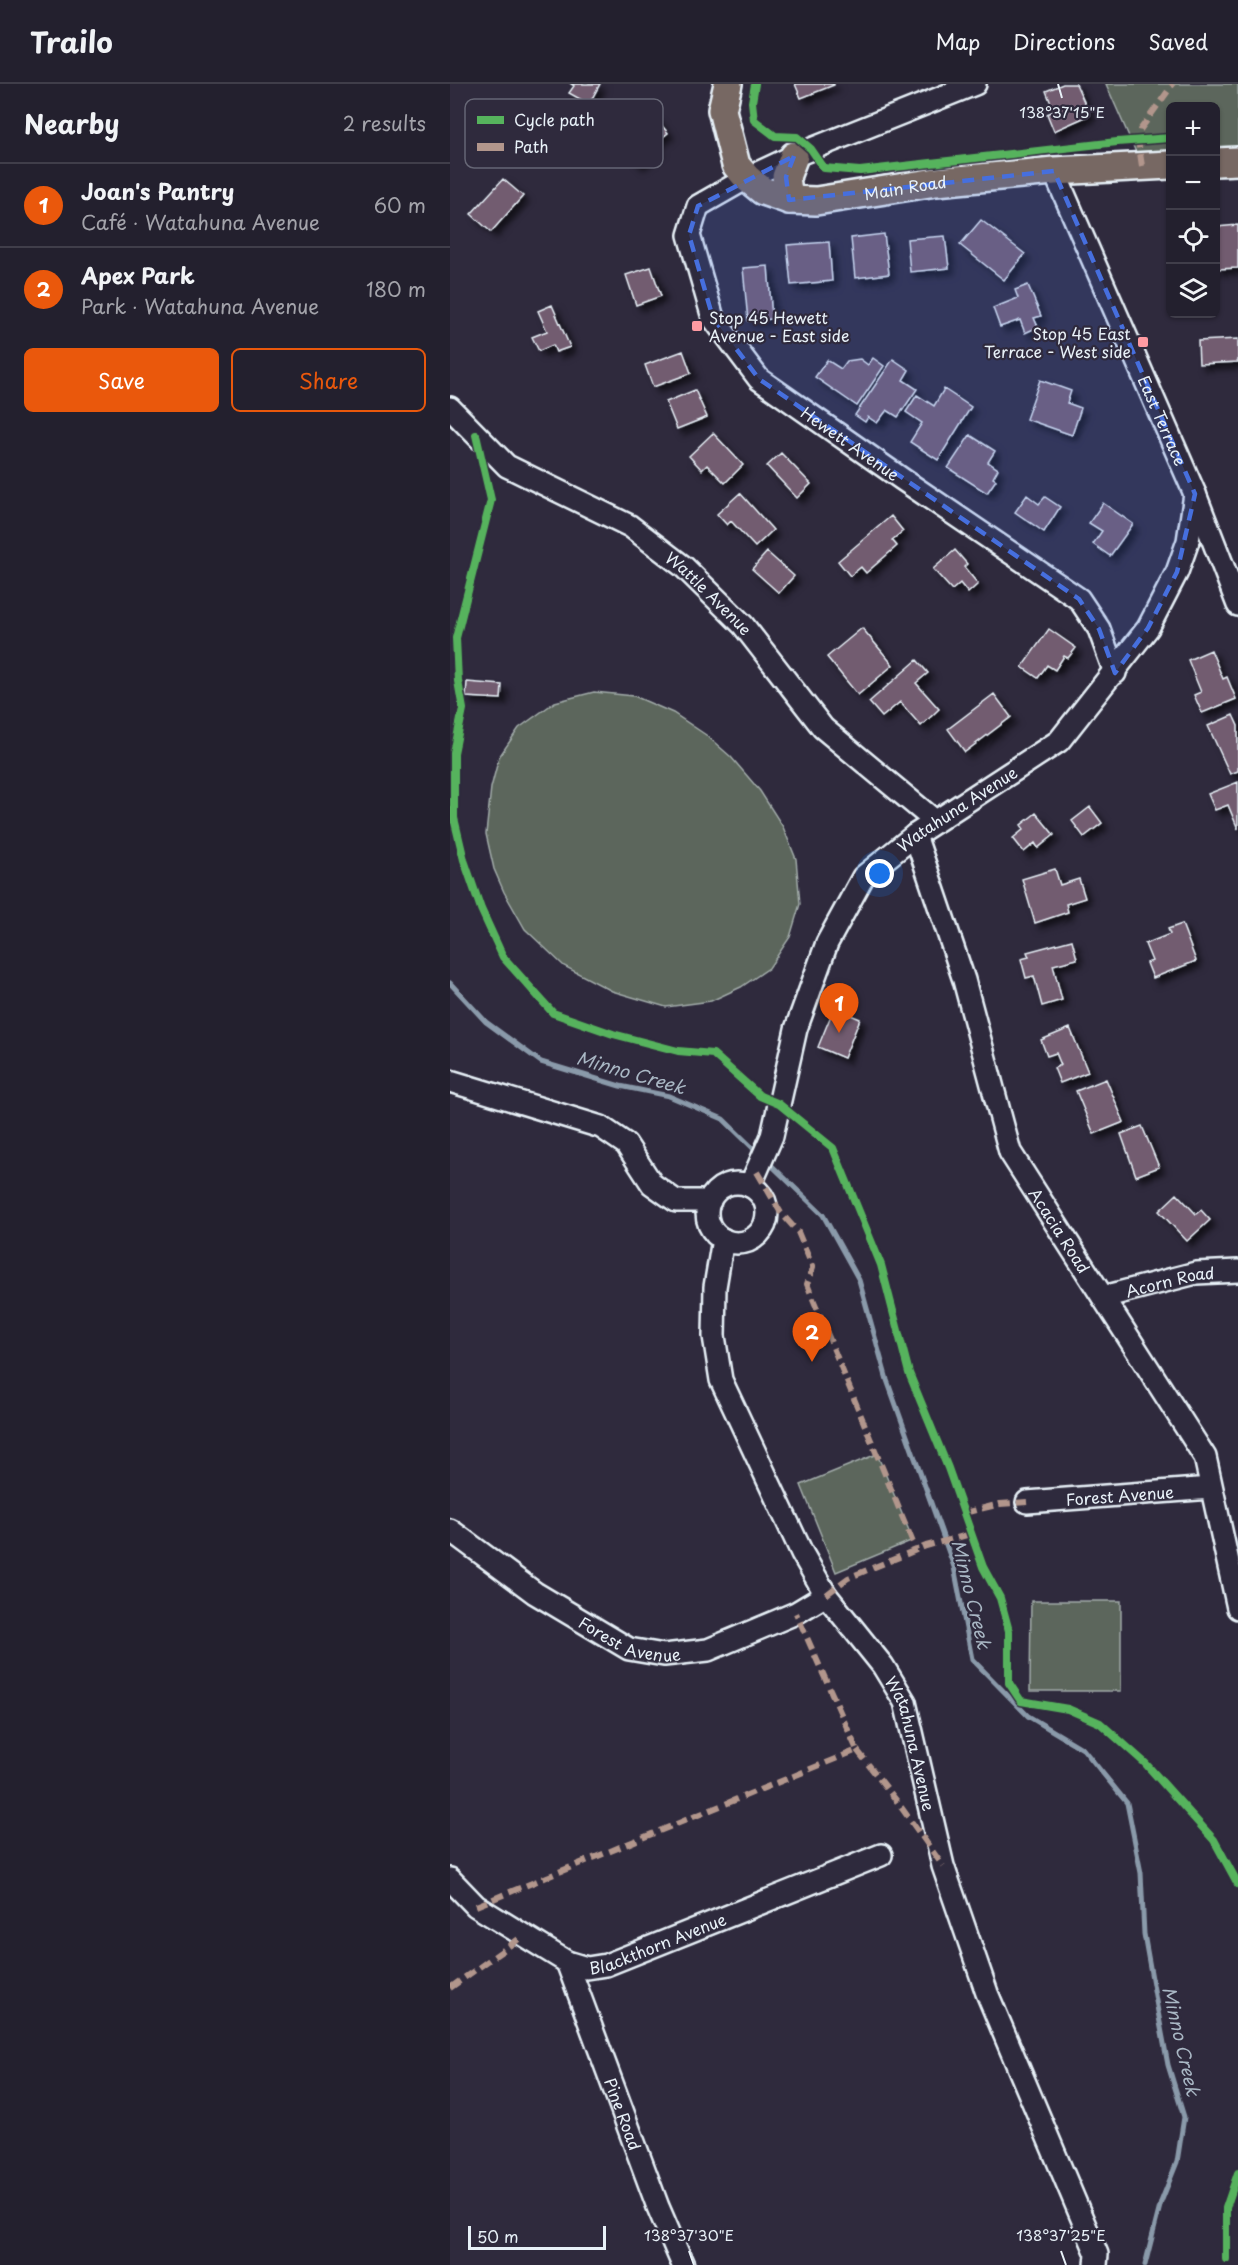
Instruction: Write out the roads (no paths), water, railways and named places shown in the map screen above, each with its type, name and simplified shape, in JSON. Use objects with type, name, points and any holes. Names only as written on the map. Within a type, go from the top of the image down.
[{"type":"main road","name":"Main Road","points":[[728,84],[722,110],[736,165],[763,191],[789,200],[816,201],[936,182],[1054,171],[1166,165]]},
{"type":"main road","points":[[789,200],[786,177],[794,156]]},
{"type":"main road","points":[[1220,162],[1238,161]]},
{"type":"street","name":"Hewett Avenue","points":[[975,84],[794,156],[747,178],[698,207],[689,235],[712,318],[759,379],[1079,599],[1099,629],[1114,672]]},
{"type":"street","name":"East Terrace","points":[[1054,171],[1196,494],[1238,606]]},
{"type":"street","name":"Wattle Avenue","points":[[450,408],[507,466],[630,526],[684,567],[743,625],[824,728],[936,821]]},
{"type":"street","name":"Watahuna Avenue","points":[[754,1178],[768,1145],[796,1029],[827,943],[863,877],[915,835],[1059,741],[1148,628],[1177,572],[1188,541],[1196,494]]},
{"type":"street","name":"Acacia Road","points":[[915,835],[964,980],[1010,1152],[1204,1457],[1238,1608]]},
{"type":"street","points":[[450,1081],[601,1126],[627,1144],[652,1184],[676,1201],[710,1201]]},
{"type":"street","points":[[754,1178],[767,1211],[764,1225],[759,1234],[750,1240],[740,1243],[723,1239],[714,1233],[709,1224],[707,1214],[710,1201],[724,1186],[754,1178]]},
{"type":"street","name":"Watahuna Avenue","points":[[723,1239],[715,1287],[714,1336],[722,1380],[802,1552],[826,1595],[883,1666],[905,1701],[943,1866],[987,1993],[1097,2254],[1096,2265]]},
{"type":"street","name":"Acorn Road","points":[[1103,1297],[1196,1273],[1238,1271]]},
{"type":"street","name":"Forest Avenue","points":[[1027,1502],[1211,1488]]},
{"type":"street","name":"Forest Avenue","points":[[450,1530],[535,1593],[629,1649],[664,1654],[708,1650],[796,1613],[826,1595]]},
{"type":"street","name":"Blackthorn Avenue","points":[[450,1879],[476,1906],[567,1962],[587,1968],[606,1965],[881,1855]]},
{"type":"street","name":"Pine Road","points":[[567,1962],[658,2207],[683,2265]]},
{"type":"waterway","name":"Minno Creek","points":[[450,983],[486,1022],[541,1062],[620,1086],[669,1096],[723,1119],[759,1154]]},
{"type":"waterway","name":"Minno Creek","points":[[766,1160],[823,1215],[859,1280],[887,1380],[954,1567],[972,1659],[1028,1716],[1083,1749],[1127,1803],[1141,1873],[1144,1934],[1156,2001],[1168,2065],[1184,2117],[1177,2162],[1161,2202],[1145,2265]]},
{"type":"place","name":"Stop 45 Hewett Avenue - East side","points":[[697,326]]},
{"type":"place","name":"Stop 45 East Terrace - West side","points":[[1143,342]]},
{"type":"place","name":"Joan's Pantry","points":[[839,1033]]},
{"type":"place","name":"Apex Park","points":[[812,1362]]}]
